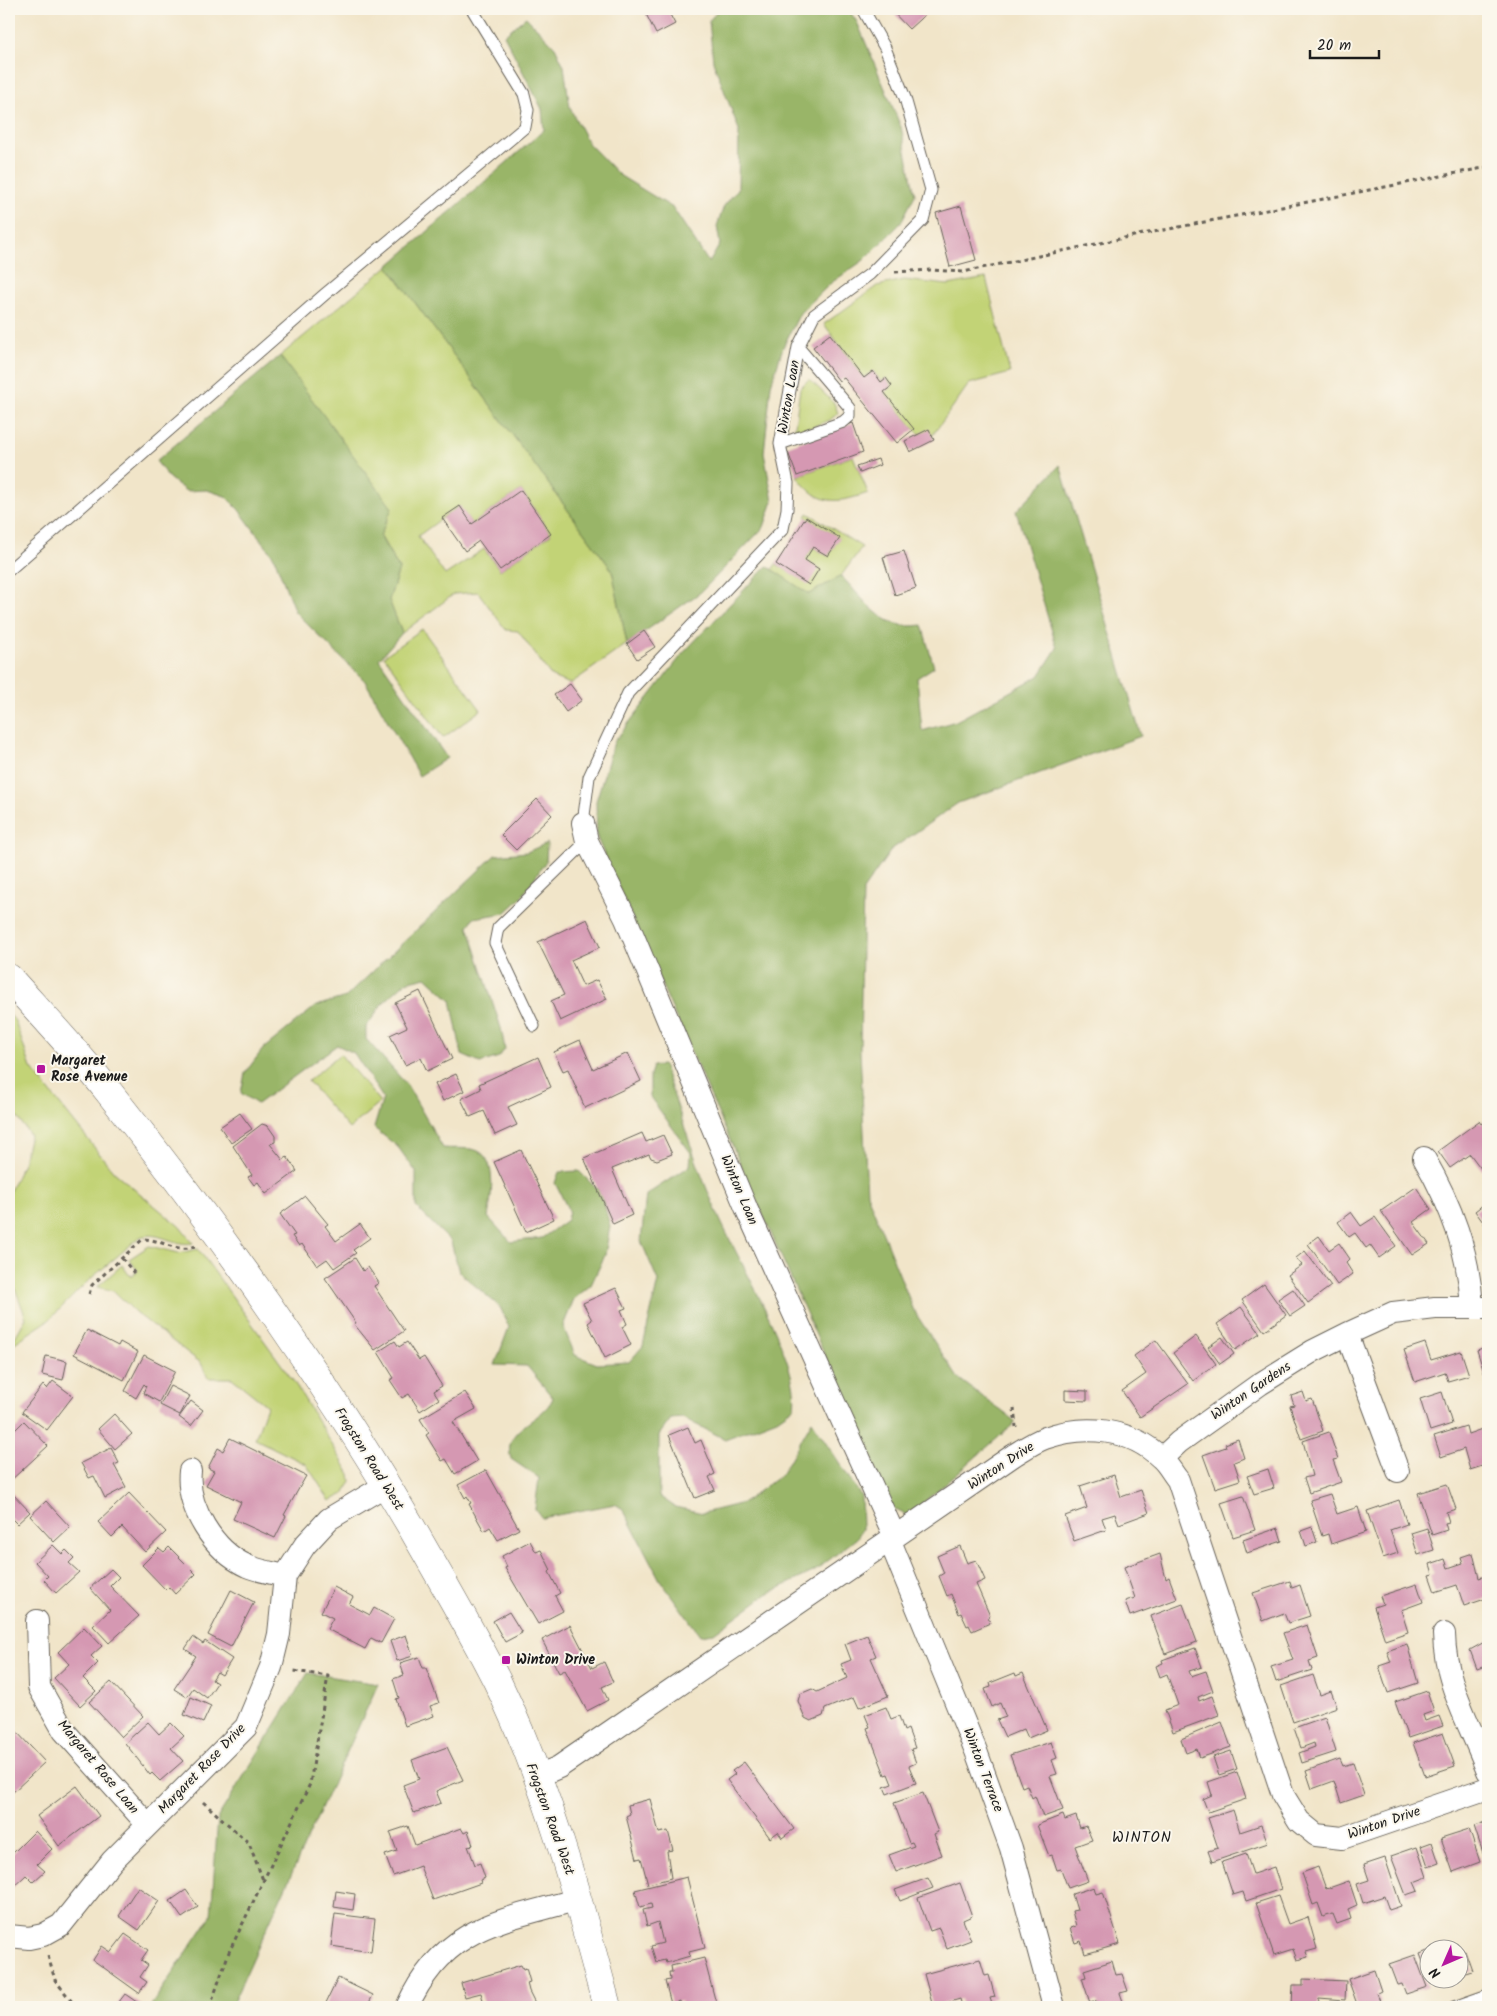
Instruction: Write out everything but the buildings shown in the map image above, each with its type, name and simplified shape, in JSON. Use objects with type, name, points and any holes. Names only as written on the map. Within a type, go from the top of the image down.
[{"type":"main road","name":"Frogston Road West","points":[[9,978],[107,1090],[210,1225],[305,1357],[386,1485],[457,1605],[498,1684],[536,1777],[579,1899],[607,2007]]},
{"type":"street","name":"Winton Loan","points":[[585,832],[626,919],[747,1210],[892,1539]]},
{"type":"street","name":"Winton Gardens","points":[[1162,1458],[1178,1442],[1260,1384],[1313,1350],[1393,1313],[1435,1308],[1480,1307],[1458,1231],[1444,1193],[1424,1158]]},
{"type":"street","points":[[1347,1334],[1381,1445],[1398,1471]]},
{"type":"street","name":"Winton Drive","points":[[536,1777],[559,1767],[1014,1455],[1044,1438],[1072,1431],[1106,1430],[1138,1441],[1162,1458],[1178,1480],[1283,1795],[1298,1820],[1316,1835],[1342,1838],[1488,1788]]},
{"type":"street","points":[[190,1471],[188,1486],[199,1516],[215,1542],[246,1565],[285,1576]]},
{"type":"street","name":"Margaret Rose Drive","points":[[43,1935],[60,1925],[112,1861],[246,1727],[271,1667],[279,1634],[285,1576],[304,1545],[329,1519],[386,1485]]},
{"type":"street","name":"Winton Terrace","points":[[892,1539],[976,1750],[1011,1848],[1054,2007]]},
{"type":"street","name":"Margaret Rose Loan","points":[[37,1621],[39,1687],[64,1731],[148,1825]]},
{"type":"street","points":[[1444,1634],[1444,1660],[1457,1701],[1476,1738],[1488,1771]]},
{"type":"street","points":[[407,2007],[433,1965],[453,1946],[473,1931],[495,1922],[579,1899]]},
{"type":"street","points":[[9,1936],[29,1938],[43,1935]]},
{"type":"lane","points":[[9,570],[324,295],[525,126],[528,110],[524,94],[472,9]]},
{"type":"lane","name":"Winton Loan","points":[[585,832],[589,777],[628,693],[783,529],[787,509],[788,483],[780,444],[798,347],[814,315],[870,274],[923,220],[931,190],[905,98],[885,48],[863,9]]},
{"type":"lane","points":[[780,444],[843,422],[850,416],[850,408],[798,347]]},
{"type":"lane","points":[[534,1026],[496,943],[498,928],[585,832]]},
{"type":"lane","points":[[1454,2007],[1488,1995]]},
{"type":"path","points":[[870,274],[930,270],[963,272],[1143,234],[1488,167]]},
{"type":"path","points":[[89,1294],[92,1285],[143,1239],[153,1239],[179,1249],[189,1249],[198,1245],[193,1237],[210,1225]]},
{"type":"path","points":[[122,1258],[134,1273]]},
{"type":"path","points":[[210,2007],[229,1952],[310,1784],[328,1676],[271,1667]]},
{"type":"path","points":[[188,1786],[218,1817],[249,1843],[263,1881]]},
{"type":"path","points":[[43,1935],[55,1980],[76,2007]]},
{"type":"green space","points":[[719,9],[848,9],[857,22],[901,127],[915,195],[900,224],[864,260],[831,283],[800,313],[783,347],[771,385],[764,453],[773,501],[764,527],[701,592],[627,644],[612,570],[388,266],[544,130],[542,109],[504,35],[526,17],[555,47],[564,66],[570,108],[588,143],[619,175],[673,208],[709,263],[720,244],[717,226],[724,206],[738,189],[739,130],[713,61],[709,21]]},
{"type":"green space","points":[[388,266],[612,570],[627,644],[570,684],[552,677],[518,631],[506,630],[478,592],[454,594],[402,633],[389,600],[399,569],[280,356]],"holes":[[[521,490],[551,534],[500,570],[484,549],[445,575],[418,536],[459,506],[472,524]]]},
{"type":"green space","points":[[986,278],[1010,373],[969,384],[932,436],[920,434],[884,392],[892,386],[886,378],[881,382],[873,371],[864,378],[824,324],[877,286],[904,280],[948,285]]},
{"type":"green space","points":[[280,356],[392,508],[380,536],[399,569],[389,600],[402,633],[379,659],[447,758],[419,776],[365,681],[295,612],[274,557],[239,510],[225,496],[207,490],[186,491],[169,478],[156,461]]},
{"type":"green space","points":[[809,379],[834,403],[838,413],[830,420],[794,434],[800,388]]},
{"type":"green space","points":[[853,456],[868,493],[857,497],[828,500],[812,493],[797,476]]},
{"type":"green space","points":[[1060,465],[1141,736],[958,803],[892,849],[863,890],[860,1051],[867,1194],[914,1311],[958,1378],[1016,1422],[908,1516],[892,1508],[597,838],[596,801],[614,742],[685,651],[767,566],[809,594],[841,576],[867,604],[886,619],[896,624],[908,626],[922,625],[934,667],[917,678],[922,731],[956,721],[1039,676],[1057,648],[1016,511]]},
{"type":"green space","points":[[808,513],[862,547],[841,576],[809,594],[772,570],[776,564],[809,584],[805,560],[813,547],[828,556],[839,538],[806,517]]},
{"type":"green space","points":[[422,629],[481,710],[443,738],[384,656]]},
{"type":"green space","points":[[547,843],[546,861],[521,898],[505,913],[474,918],[468,926],[501,1028],[505,1049],[499,1057],[480,1063],[462,1055],[451,1000],[426,977],[406,982],[383,1003],[366,1027],[366,1039],[407,1085],[443,1148],[471,1149],[478,1151],[484,1156],[491,1171],[492,1181],[488,1217],[511,1242],[542,1238],[567,1220],[569,1211],[555,1183],[559,1172],[579,1171],[601,1193],[610,1226],[605,1255],[591,1285],[574,1299],[563,1326],[575,1355],[597,1364],[629,1362],[643,1346],[658,1281],[641,1241],[646,1195],[690,1166],[691,1153],[650,1097],[650,1075],[653,1066],[663,1065],[710,1197],[766,1311],[788,1365],[794,1388],[794,1407],[777,1419],[725,1439],[683,1418],[671,1419],[659,1435],[659,1496],[675,1507],[703,1513],[743,1503],[781,1475],[812,1421],[861,1496],[862,1529],[857,1538],[815,1571],[767,1594],[714,1633],[700,1635],[660,1580],[623,1509],[615,1504],[542,1518],[535,1509],[539,1478],[511,1459],[509,1448],[517,1432],[540,1414],[553,1398],[527,1366],[495,1365],[509,1327],[500,1307],[459,1272],[451,1242],[416,1207],[416,1172],[398,1147],[374,1128],[383,1098],[354,1053],[337,1045],[257,1104],[241,1093],[245,1073],[263,1049],[316,1006],[346,997],[495,855],[527,852]]},
{"type":"green space","points":[[9,1014],[15,1021],[31,1068],[114,1172],[179,1226],[193,1243],[179,1243],[147,1235],[140,1237],[87,1282],[49,1320],[10,1346],[26,1318],[9,1272],[9,1259],[12,1257],[9,1250],[9,1193],[23,1163],[30,1135],[15,1114],[9,1113]]},
{"type":"green space","points":[[340,1054],[380,1102],[349,1129],[308,1081]]},
{"type":"green space","points":[[149,1246],[179,1253],[198,1249],[294,1382],[350,1474],[351,1481],[344,1494],[330,1501],[306,1464],[255,1439],[267,1406],[232,1378],[208,1378],[201,1363],[135,1312],[114,1291],[97,1287],[122,1265],[130,1276],[138,1271],[129,1259]]},
{"type":"green space","points":[[308,1673],[378,1684],[231,2007],[150,2007],[211,1916],[218,1817]]},
{"type":"place","name":"Margaret Rose Avenue","points":[[41,1069]]},
{"type":"place","name":"Winton Drive","points":[[506,1660]]},
{"type":"district","name":"WINTON","points":[[1142,1838]]}]
